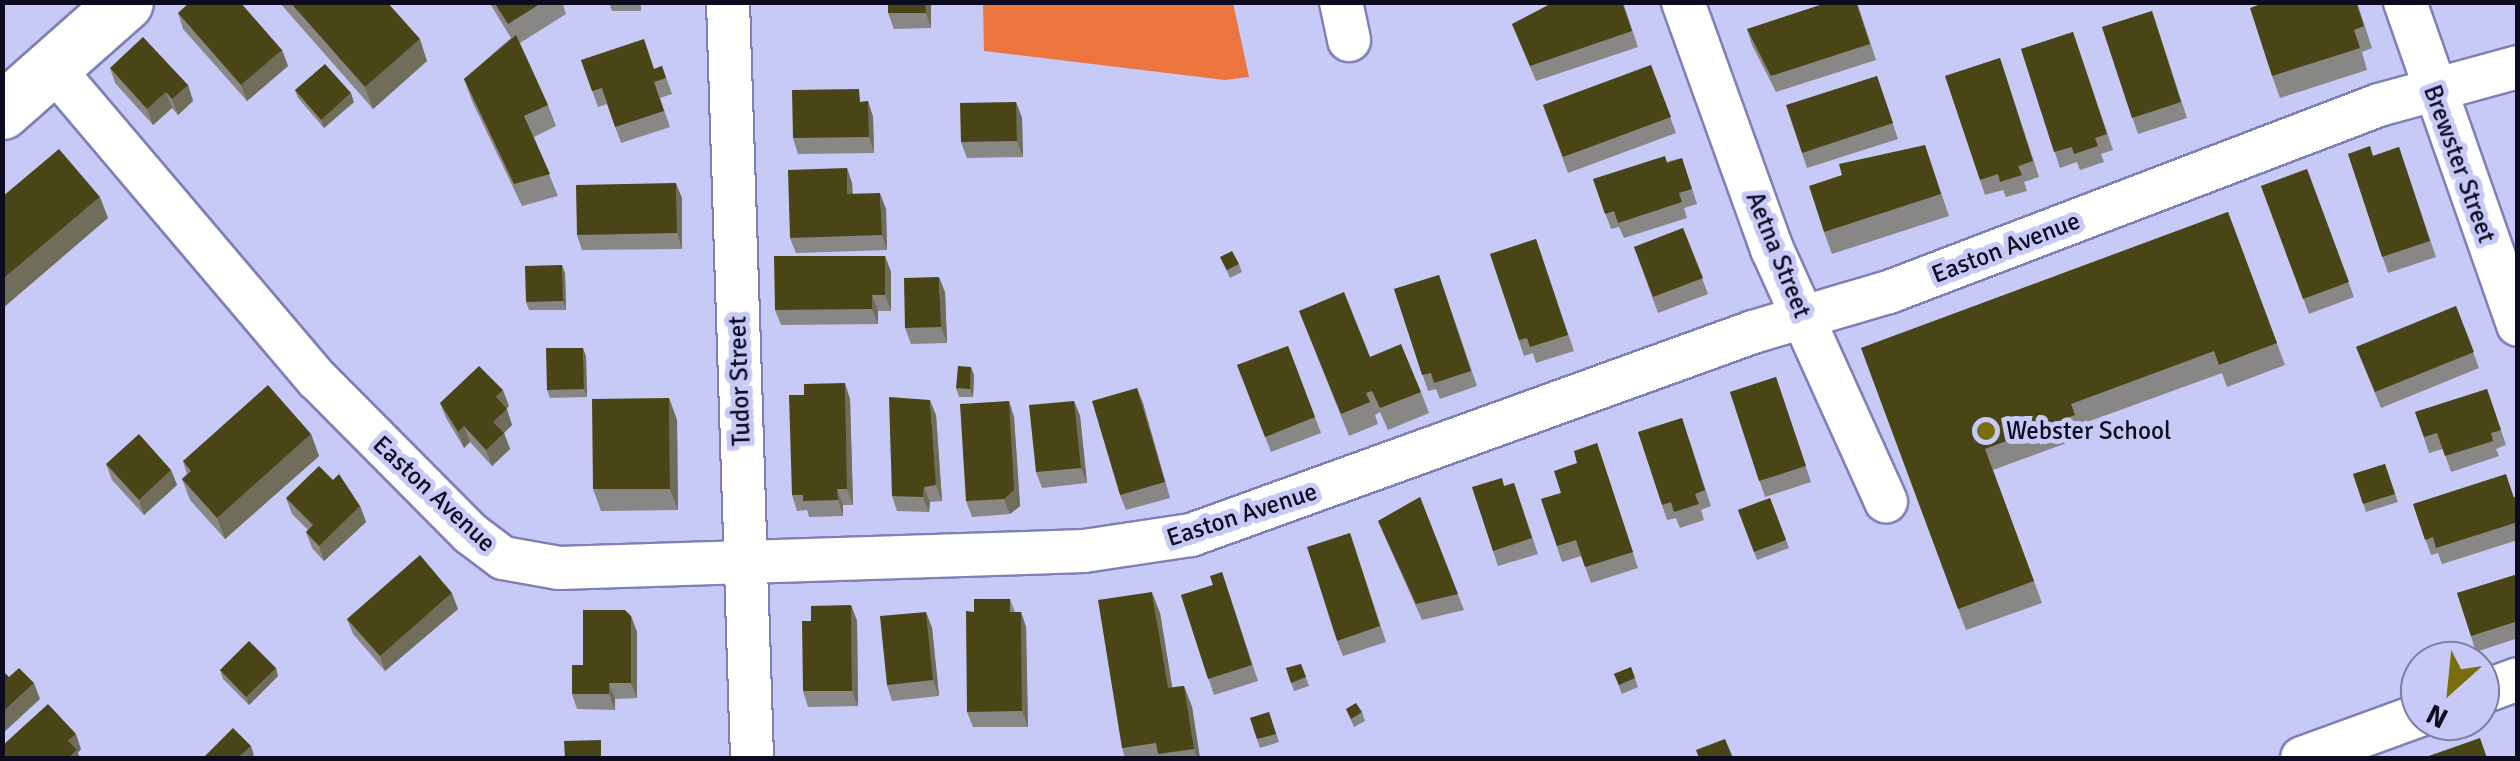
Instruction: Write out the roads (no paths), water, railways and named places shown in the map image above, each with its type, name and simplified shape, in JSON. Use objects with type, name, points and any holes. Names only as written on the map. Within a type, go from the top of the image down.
[{"type":"main road","points":[[2,111],[125,2]]},
{"type":"street","name":"Tudor Street","points":[[728,2],[752,758]]},
{"type":"street","name":"Aetna Street","points":[[1683,2],[1803,317],[1886,502]]},
{"type":"street","name":"Brewster Street","points":[[2405,2],[2432,89],[2518,325]]},
{"type":"street","name":"Easton Avenue","points":[[52,67],[317,379],[488,549],[526,566],[559,568],[1084,550],[1191,535],[1803,317],[1888,292],[2432,89],[2518,67]]},
{"type":"street","points":[[2302,758],[2400,722]]},
{"type":"place","name":"Webster School","points":[[1986,431]]}]
